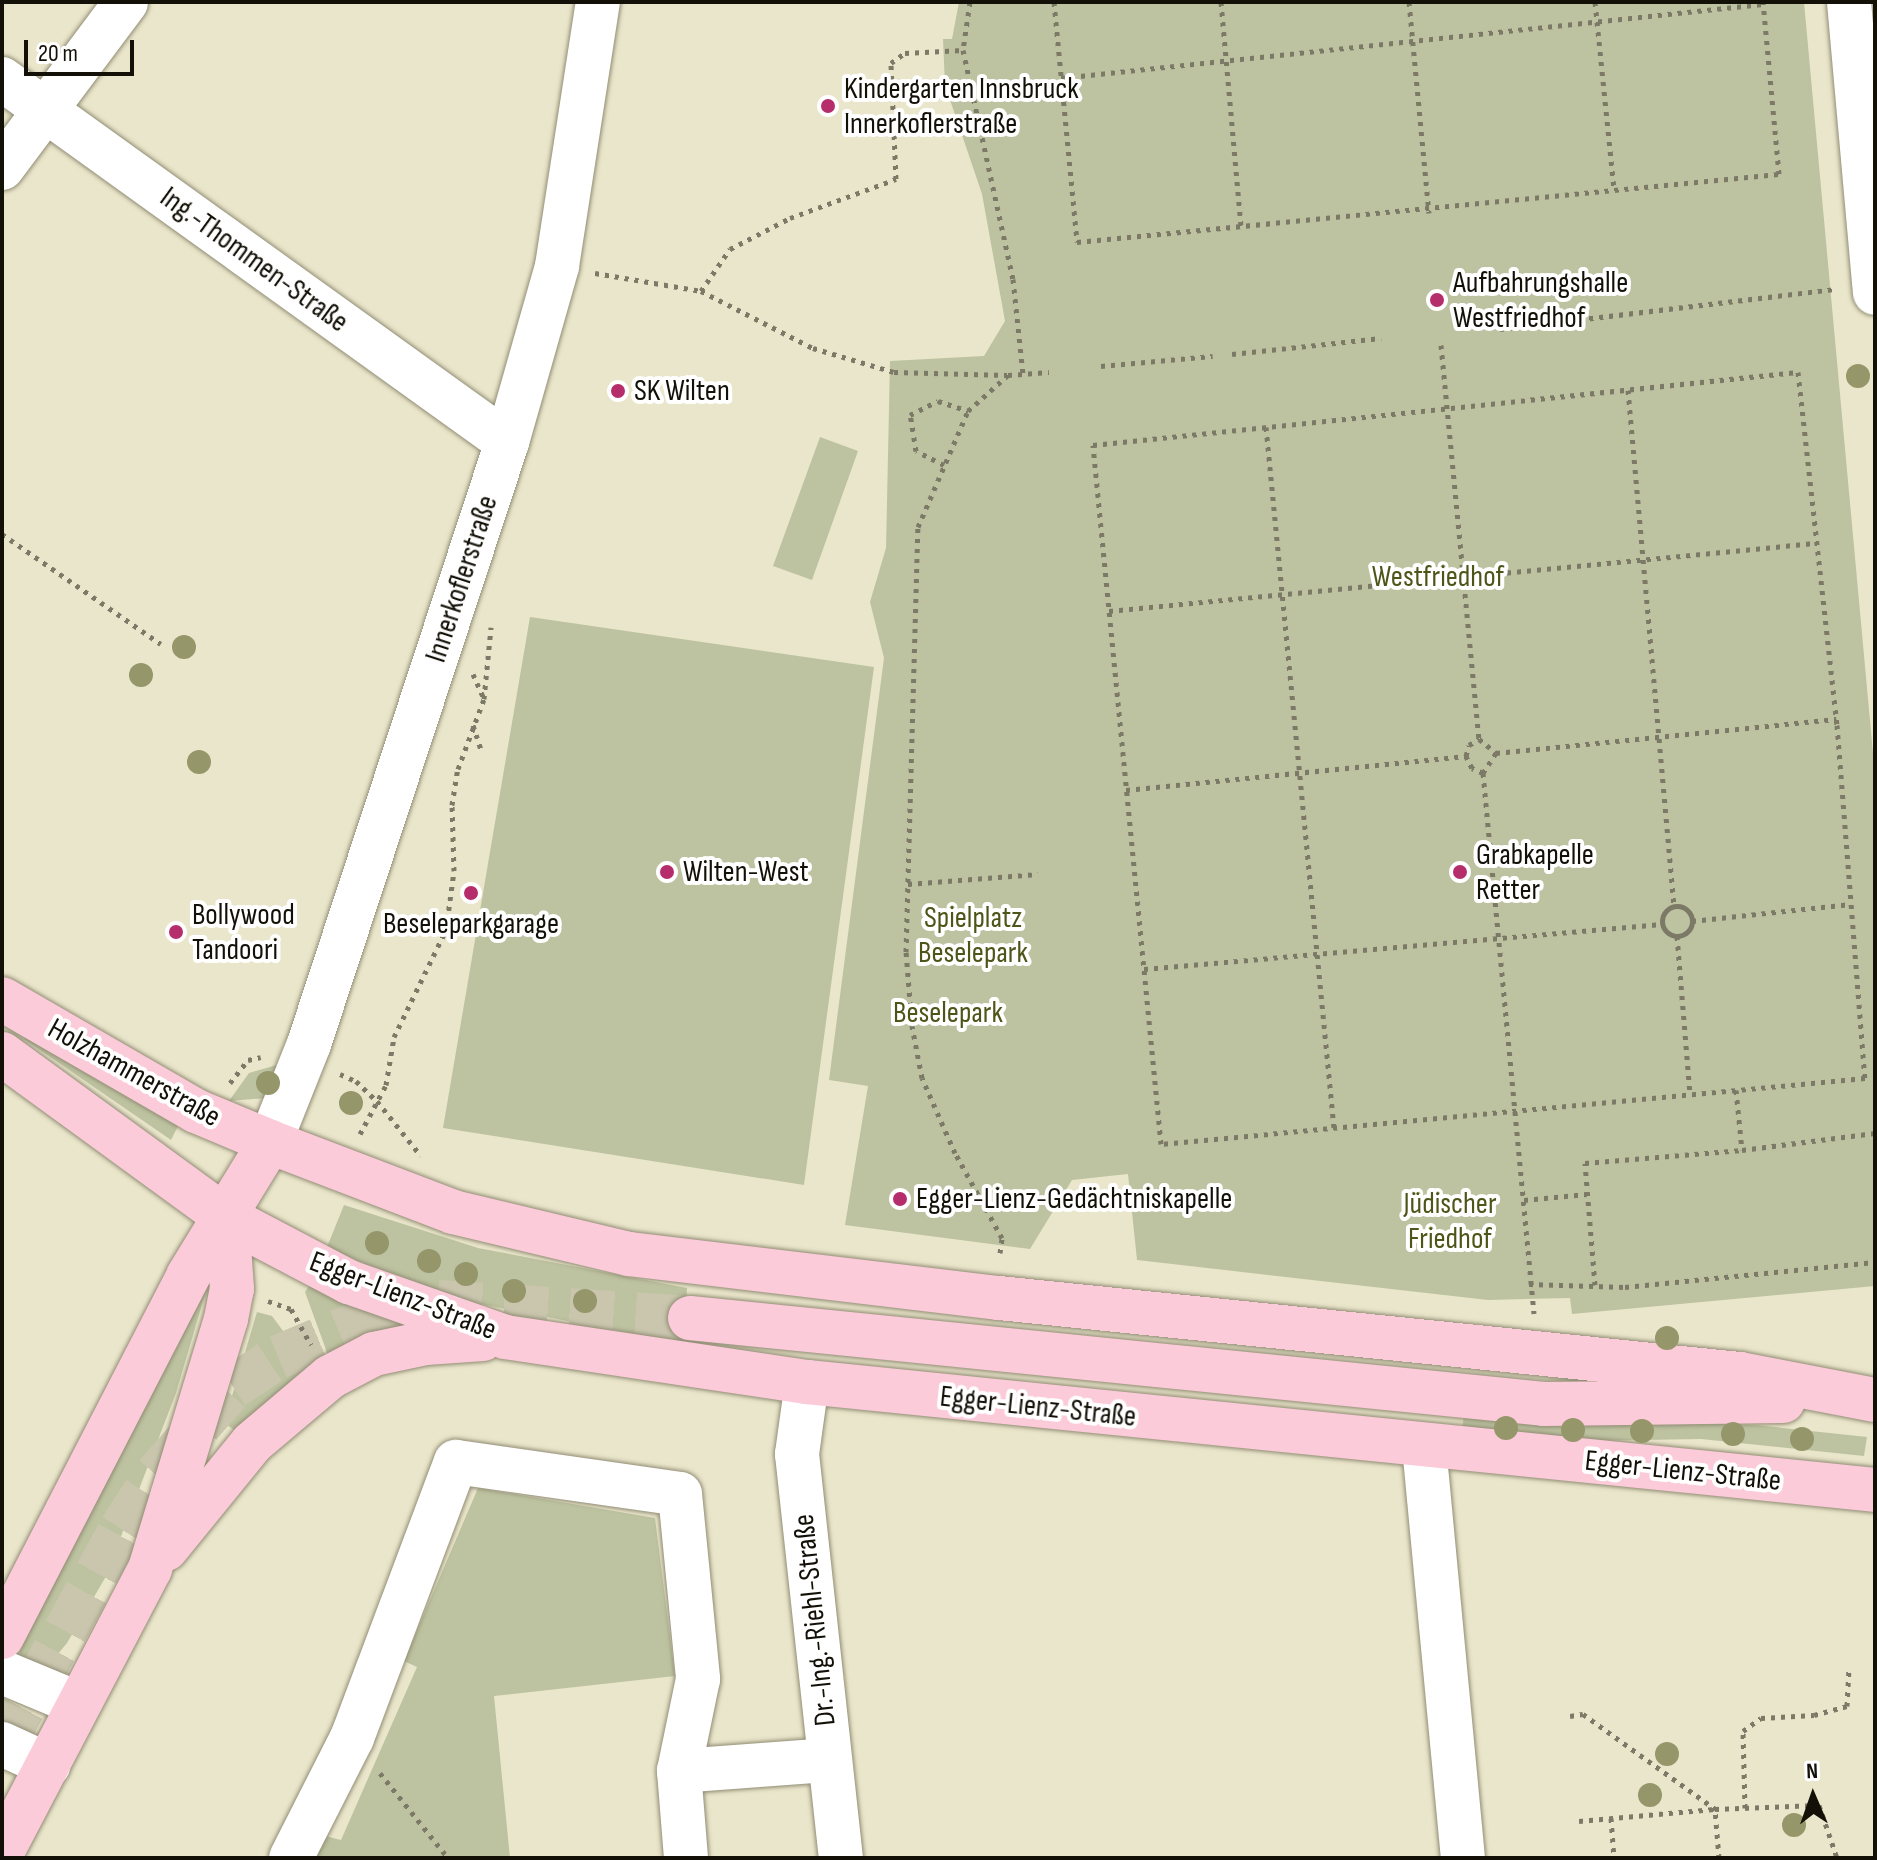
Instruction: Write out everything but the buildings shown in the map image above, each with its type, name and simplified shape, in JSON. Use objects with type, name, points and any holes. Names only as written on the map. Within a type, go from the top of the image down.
[{"type":"main road","name":"Holzhammerstraße","points":[[2,999],[196,1111],[270,1142]]},
{"type":"main road","name":"Holzhammerstraße","points":[[2,1054],[227,1218]]},
{"type":"main road","points":[[2,1637],[188,1276],[227,1218],[270,1142]]},
{"type":"main road","name":"Egger-Lienz-Straße","points":[[270,1142],[453,1212],[629,1254],[984,1296],[1740,1374],[1868,1400]]},
{"type":"main road","points":[[2,1852],[150,1569],[226,1319],[232,1289],[227,1218]]},
{"type":"main road","name":"Egger-Lienz-Straße","points":[[227,1218],[349,1282],[505,1337],[807,1382],[1875,1490]]},
{"type":"main road","name":"Egger-Lienz-Straße","points":[[690,1318],[1544,1404],[1868,1400]]},
{"type":"main road","points":[[150,1569],[252,1443],[330,1377],[374,1354],[426,1343],[505,1337]]},
{"type":"street","points":[[2,168],[126,2]]},
{"type":"street","name":"Innerkoflerstraße","points":[[270,1142],[309,1044],[507,442],[557,266],[598,2]]},
{"type":"street","points":[[1849,2],[1875,293]]},
{"type":"street","name":"Ing.-Thommen-Straße","points":[[2,79],[507,442]]},
{"type":"street","name":"Dr.-Ing.-Riehl-Straße","points":[[807,1382],[797,1454],[841,1858]]},
{"type":"street","points":[[1424,1446],[1463,1858]]},
{"type":"street","points":[[291,1858],[352,1738],[456,1462],[680,1494],[698,1679],[679,1771],[686,1858]]},
{"type":"street","points":[[2,1672],[79,1704]]},
{"type":"street","points":[[2,1744],[48,1765]]},
{"type":"street","points":[[679,1771],[829,1760]]},
{"type":"path","points":[[970,2],[963,50],[1013,279],[1023,374]]},
{"type":"path","points":[[1054,2],[1061,78],[1077,242],[1429,211],[1779,174],[1763,3],[1061,78]]},
{"type":"path","points":[[1221,2],[1241,226]]},
{"type":"path","points":[[1409,2],[1429,211]]},
{"type":"path","points":[[1595,2],[1614,190]]},
{"type":"path","points":[[701,291],[730,249],[790,218],[896,179],[891,63],[905,53],[963,50]]},
{"type":"path","points":[[557,266],[701,291],[813,348],[894,372],[1008,375],[1049,372]]},
{"type":"path","points":[[1500,329],[1875,286]]},
{"type":"path","points":[[1232,354],[1381,338]]},
{"type":"path","points":[[1441,345],[1479,739],[1496,753],[1836,719]]},
{"type":"path","points":[[1101,366],[1213,356]]},
{"type":"path","points":[[1798,372],[1836,719],[1865,1078],[1161,1144],[1093,445],[1447,408],[1798,372]]},
{"type":"path","points":[[1000,1253],[1002,1238],[955,1153],[922,1078],[912,1026],[908,884],[918,527],[968,411],[1008,375]]},
{"type":"path","points":[[1628,390],[1674,906],[1662,924]]},
{"type":"path","points":[[944,465],[916,451],[910,415],[938,401],[968,411]]},
{"type":"path","points":[[1266,427],[1334,1128]]},
{"type":"path","points":[[2,534],[161,644]]},
{"type":"path","points":[[1109,611],[1815,543]]},
{"type":"path","points":[[360,1134],[386,1085],[394,1037],[446,930],[454,871],[452,805],[473,725],[484,699],[492,621]]},
{"type":"path","points":[[469,664],[484,699]]},
{"type":"path","points":[[473,725],[482,752]]},
{"type":"path","points":[[1479,739],[1469,745],[1466,756],[1472,768],[1483,773]]},
{"type":"path","points":[[1496,753],[1483,773],[1518,1111],[1529,1284],[1535,1318]]},
{"type":"path","points":[[1126,790],[1466,756]]},
{"type":"path","points":[[908,884],[1038,874]]},
{"type":"path","points":[[1692,921],[1851,904]]},
{"type":"path","points":[[1674,906],[1683,907],[1692,921]]},
{"type":"path","points":[[1677,936],[1684,934],[1692,921]]},
{"type":"path","points":[[1144,969],[1662,924],[1677,936],[1690,1094]]},
{"type":"path","points":[[228,1086],[248,1060],[269,1054]]},
{"type":"path","points":[[334,1072],[356,1081],[377,1101],[423,1160]]},
{"type":"path","points":[[1736,1090],[1742,1150]]},
{"type":"path","points":[[1595,1285],[1585,1163],[1742,1150],[1875,1133]]},
{"type":"path","points":[[1524,1200],[1587,1194]]},
{"type":"path","points":[[1529,1284],[1625,1287],[1875,1262]]},
{"type":"path","points":[[261,1298],[291,1309],[314,1349]]},
{"type":"path","points":[[1745,1808],[1743,1731],[1761,1718],[1814,1715],[1847,1706],[1849,1670]]},
{"type":"path","points":[[1570,1716],[1583,1714],[1715,1809],[1719,1858]]},
{"type":"path","points":[[352,1738],[448,1858]]},
{"type":"path","points":[[1579,1821],[1715,1809],[1819,1805],[1837,1858]]},
{"type":"path","points":[[1611,1818],[1614,1858]]},
{"type":"green space","name":"Westfriedhof","points":[[959,2],[1804,2],[1875,775],[1875,1286],[1572,1314],[1570,1298],[1488,1300],[1137,1260],[1128,1174],[1072,1180],[1030,1249],[845,1225],[868,1086],[829,1080],[884,658],[870,602],[886,548],[890,361],[984,356],[1005,321],[982,194],[945,85],[943,39],[952,39]]},
{"type":"green space","points":[[820,437],[858,451],[812,580],[773,566]]},
{"type":"green space","name":"Wilten-West","points":[[530,617],[874,667],[804,1185],[443,1128]]},
{"type":"green space","points":[[26,1037],[181,1120],[171,1140],[24,1039]]},
{"type":"green space","points":[[277,1065],[267,1098],[229,1101],[249,1073]]},
{"type":"green space","points":[[344,1205],[478,1248],[687,1288],[684,1344],[466,1301],[367,1265],[327,1247]]},
{"type":"green space","points":[[309,1286],[414,1329],[329,1358],[305,1292]]},
{"type":"green space","points":[[196,1288],[206,1291],[176,1393],[105,1578],[67,1643],[53,1660],[36,1668],[20,1657],[20,1646]]},
{"type":"green space","points":[[257,1312],[272,1316],[311,1369],[237,1432],[224,1423]]},
{"type":"green space","points":[[1464,1415],[1756,1425],[1867,1437],[1864,1456],[1701,1439],[1585,1441],[1462,1430]]},
{"type":"green space","points":[[478,1488],[655,1518],[675,1676],[494,1696],[510,1858],[314,1858],[325,1836],[341,1840],[417,1667],[404,1661]]},
{"type":"tunnel","points":[[2,1747],[121,1529],[156,1475],[233,1387],[278,1357],[380,1314],[438,1302],[690,1318]]},
{"type":"place","name":"Kindergarten Innsbruck Innerkoflerstraße","points":[[828,106]]},
{"type":"place","name":"Aufbahrungshalle Westfriedhof","points":[[1437,300]]},
{"type":"place","name":"SK Wilten","points":[[618,391]]},
{"type":"place","name":"Wilten-West","points":[[667,872]]},
{"type":"place","name":"Grabkapelle Retter","points":[[1460,872]]},
{"type":"place","name":"Beseleparkgarage","points":[[471,893]]},
{"type":"place","name":"Bollywood Tandoori","points":[[176,932]]},
{"type":"place","name":"Egger-Lienz-Gedächtniskapelle","points":[[900,1199]]},
{"type":"park label","name":"Spielplatz Beselepark","points":[[973,935]]},
{"type":"park label","name":"Beselepark","points":[[948,1013]]},
{"type":"park label","name":"Jüdischer Friedhof","points":[[1450,1221]]}]
